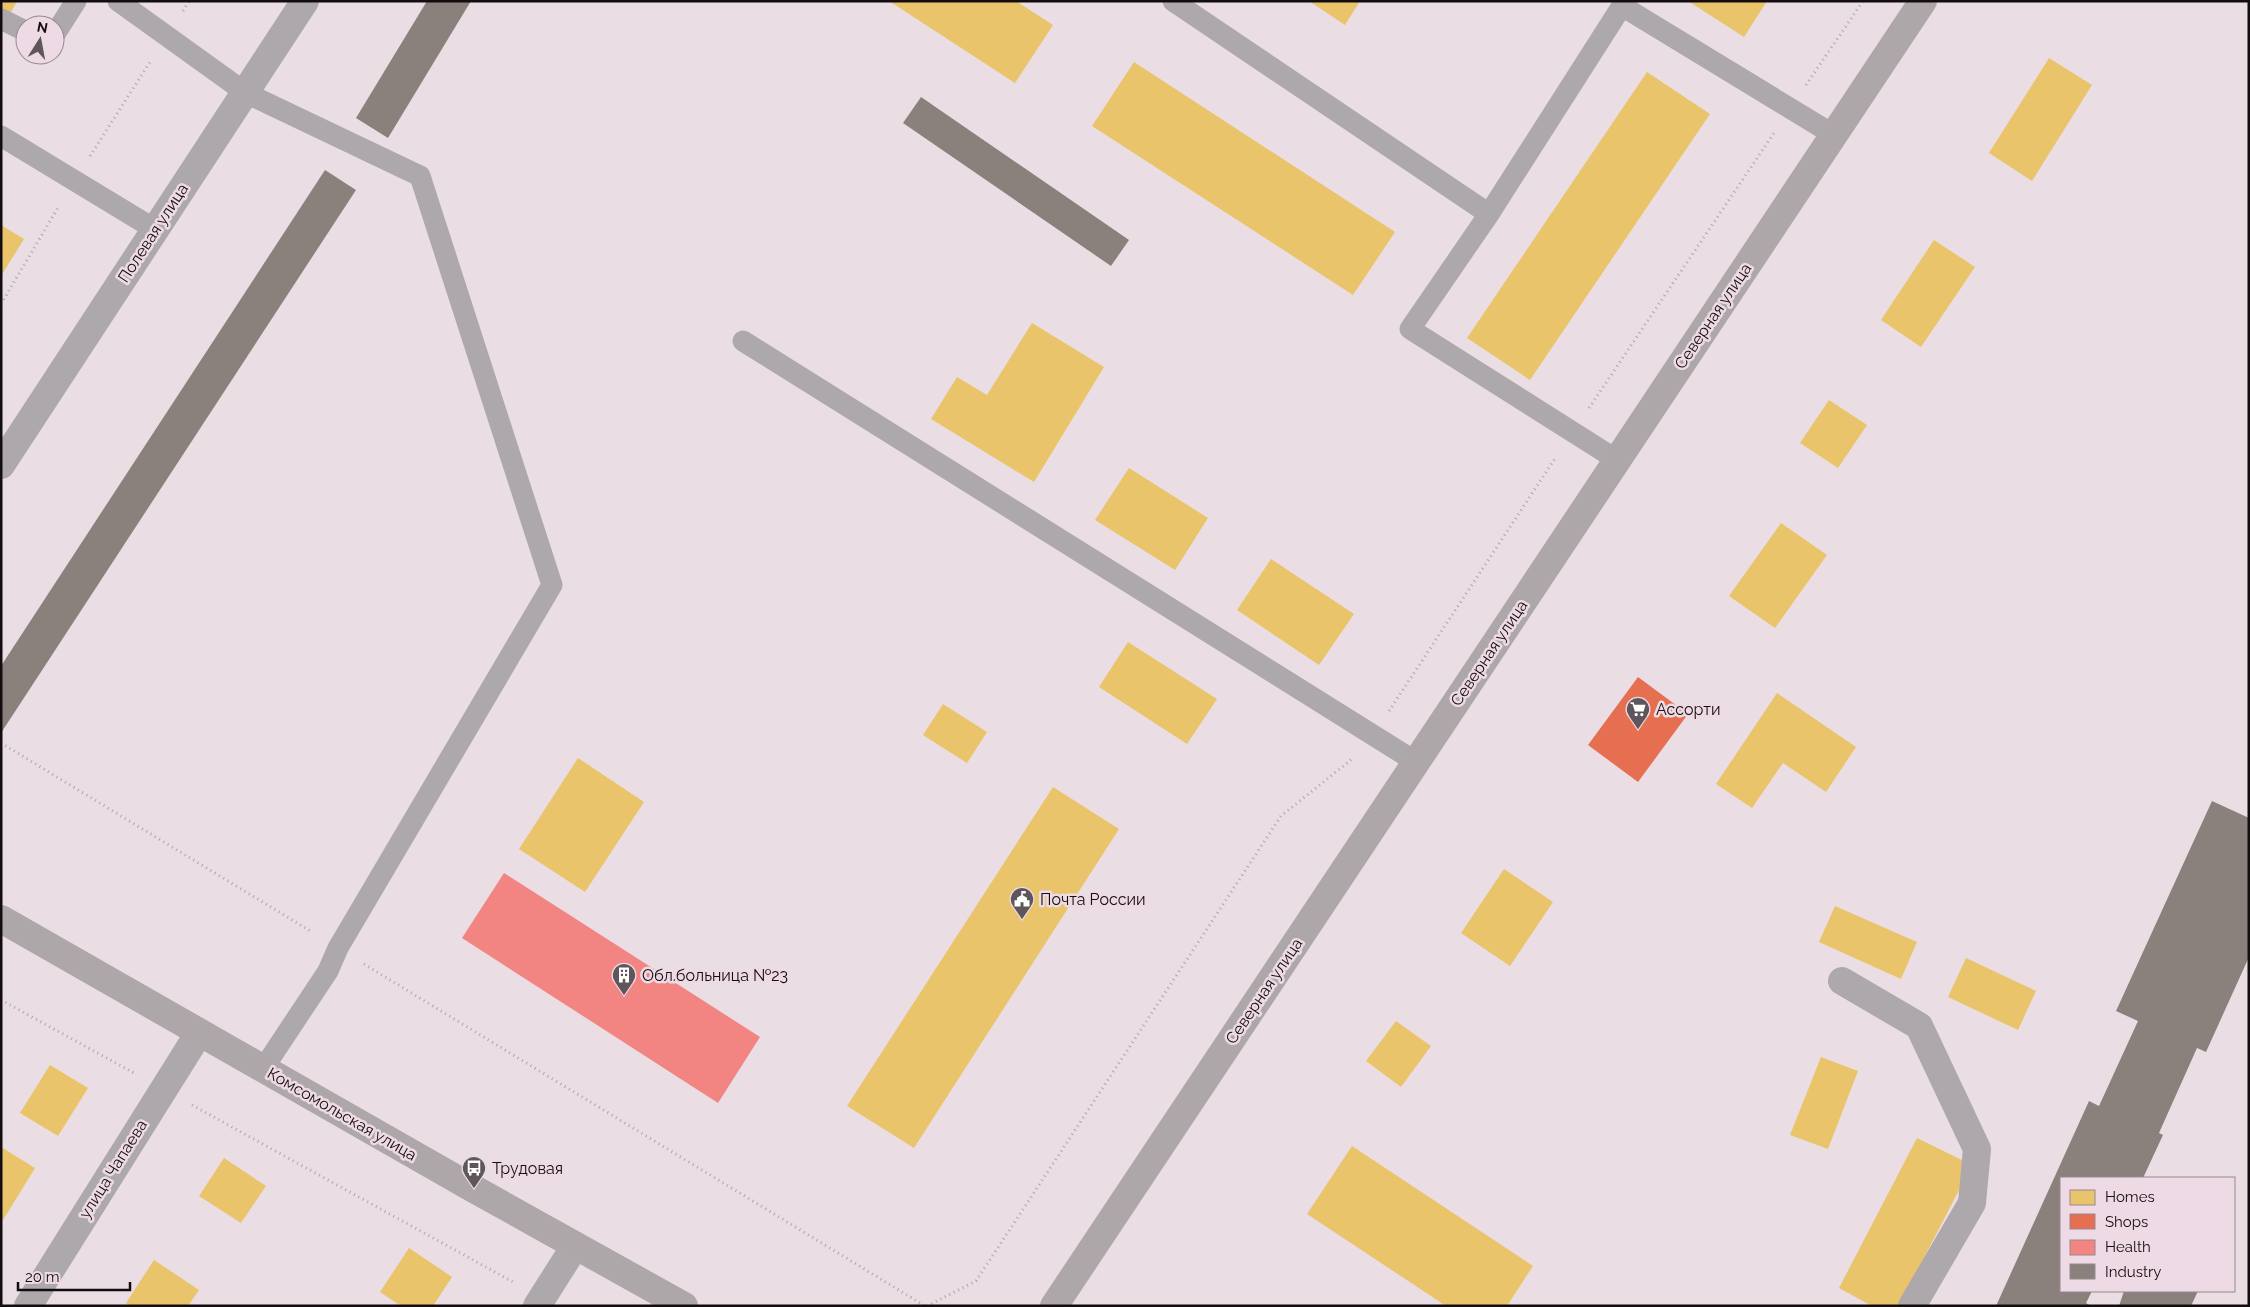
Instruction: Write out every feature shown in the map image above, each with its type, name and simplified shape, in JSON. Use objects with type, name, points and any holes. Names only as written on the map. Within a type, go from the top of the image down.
[{"type":"street","name":"Полевая улица","points":[[1,465],[305,1]]},
{"type":"street","name":"Северная улица","points":[[1054,1306],[1923,1]]},
{"type":"street","name":"Комсомольская улица","points":[[1,919],[199,1033],[684,1306]]},
{"type":"street","points":[[1842,981],[1919,1026],[1977,1149],[1972,1203],[1912,1306]]},
{"type":"street","name":"улица Чапаева","points":[[28,1306],[199,1033]]},
{"type":"street","points":[[540,1302],[575,1246]]},
{"type":"lane","points":[[65,18],[76,1]]},
{"type":"lane","points":[[118,1],[246,93],[420,176],[552,585],[338,948],[328,971],[264,1069]]},
{"type":"lane","points":[[1173,1],[1489,214]]},
{"type":"lane","points":[[1617,460],[1410,329],[1489,214],[1624,4],[1834,135]]},
{"type":"lane","points":[[1,19],[15,26]]},
{"type":"lane","points":[[1,136],[156,230]]},
{"type":"lane","points":[[743,341],[1416,762]]},
{"type":"path","points":[[1,304],[74,180],[189,1]]},
{"type":"path","points":[[1,743],[926,1306],[976,1281],[1281,816],[1364,748],[1862,1]]},
{"type":"path","points":[[1,1000],[163,1089],[540,1302]]},
{"type":"building: Homes","points":[[1,1],[17,1],[9,16],[1,11]]},
{"type":"building: Homes","points":[[889,1],[1016,1],[1053,25],[1015,83]]},
{"type":"building: Homes","points":[[1309,1],[1360,1],[1345,25]]},
{"type":"building: Homes","points":[[1688,1],[1767,1],[1744,37]]},
{"type":"building: Homes","points":[[2049,58],[2092,85],[2032,181],[1989,153]]},
{"type":"building: Homes","points":[[1134,62],[1395,232],[1353,295],[1092,126]]},
{"type":"building: Homes","points":[[1647,72],[1710,114],[1530,380],[1467,338]]},
{"type":"building: Homes","points":[[1,225],[24,239],[1,276]]},
{"type":"building: Homes","points":[[1934,240],[1975,267],[1921,347],[1881,320]]},
{"type":"building: Homes","points":[[1032,323],[1104,367],[1034,482],[931,419],[957,377],[987,395]]},
{"type":"building: Homes","points":[[1829,400],[1867,425],[1838,468],[1800,443]]},
{"type":"building: Homes","points":[[1129,468],[1208,518],[1175,570],[1095,520]]},
{"type":"building: Homes","points":[[1781,523],[1827,555],[1775,628],[1729,596]]},
{"type":"building: Homes","points":[[1271,559],[1354,614],[1319,665],[1237,610]]},
{"type":"building: Homes","points":[[1128,642],[1217,699],[1187,744],[1099,687]]},
{"type":"building: Homes","points":[[1777,693],[1856,747],[1826,792],[1783,763],[1752,808],[1716,784]]},
{"type":"building: Homes","points":[[943,704],[987,732],[967,763],[923,735]]},
{"type":"building: Homes","points":[[578,758],[644,802],[585,892],[519,849]]},
{"type":"building: Homes","points":[[1053,787],[1119,829],[914,1148],[847,1106]]},
{"type":"building: Homes","points":[[1504,869],[1553,902],[1510,966],[1461,933]]},
{"type":"building: Homes","points":[[1835,906],[1917,942],[1901,979],[1819,942]]},
{"type":"building: Homes","points":[[1966,958],[2036,991],[2018,1030],[1948,997]]},
{"type":"building: Homes","points":[[1396,1021],[1431,1046],[1401,1087],[1366,1061]]},
{"type":"building: Homes","points":[[1821,1057],[1858,1071],[1828,1149],[1790,1135]]},
{"type":"building: Homes","points":[[50,1065],[88,1088],[58,1136],[20,1113]]},
{"type":"building: Homes","points":[[1917,1138],[1972,1165],[1899,1306],[1872,1306],[1839,1288]]},
{"type":"building: Homes","points":[[1352,1146],[1533,1266],[1507,1306],[1446,1306],[1307,1214]]},
{"type":"building: Homes","points":[[1,1147],[35,1168],[3,1220],[1,1219]]},
{"type":"building: Homes","points":[[224,1158],[266,1186],[241,1223],[199,1196]]},
{"type":"building: Homes","points":[[409,1248],[452,1277],[433,1306],[401,1306],[380,1292]]},
{"type":"building: Homes","points":[[154,1260],[199,1290],[188,1306],[130,1306],[126,1303]]},
{"type":"building: Shops","name":"Ассорти","points":[[1638,677],[1688,714],[1638,782],[1588,745]]},
{"type":"building: Health","name":"Обл.больница №23","points":[[504,873],[760,1037],[718,1103],[462,938]]},
{"type":"building: Industry","points":[[427,1],[471,1],[388,138],[356,118]]},
{"type":"building: Industry","points":[[921,97],[1129,240],[1111,266],[903,123]]},
{"type":"building: Industry","points":[[325,170],[356,190],[1,733],[1,666]]},
{"type":"building: Industry","points":[[2212,801],[2249,818],[2249,957],[2206,1052],[2197,1048],[2159,1133],[2163,1135],[2143,1177],[2060,1177],[2060,1292],[2092,1292],[2086,1303],[2091,1306],[1996,1306],[2089,1101],[2099,1106],[2138,1021],[2116,1011]]},
{"type":"building: Industry","points":[[2124,1292],[2198,1292],[2191,1306],[2119,1306]]},
{"type":"place","name":"Ассорти","points":[[1638,730]]},
{"type":"place","name":"Почта России","points":[[1022,920]]},
{"type":"place","name":"Обл.больница №23","points":[[624,996]]},
{"type":"place","name":"Трудовая","points":[[474,1189]]}]
